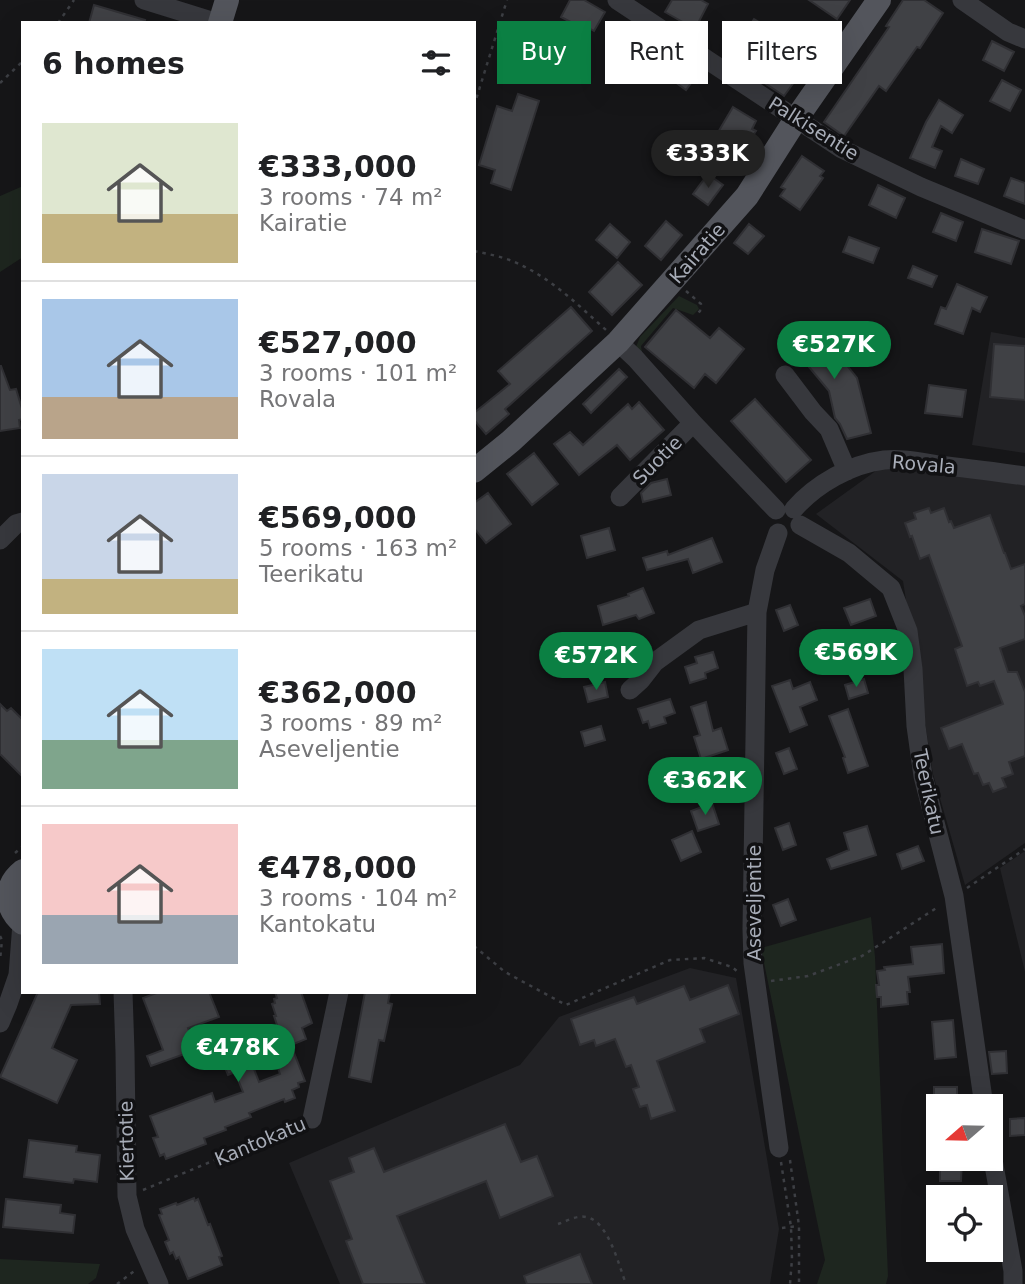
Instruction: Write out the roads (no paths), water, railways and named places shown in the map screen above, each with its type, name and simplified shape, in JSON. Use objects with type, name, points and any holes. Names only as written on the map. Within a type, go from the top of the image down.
[{"type":"main road","points":[[220,21],[227,0]]},
{"type":"main road","name":"Kairatie","points":[[476,469],[511,441],[618,342],[747,195],[879,0]]},
{"type":"main road","points":[[11,881],[9,897],[14,916]]},
{"type":"street","points":[[144,0],[212,21]]},
{"type":"street","name":"Palkisentie","points":[[617,0],[842,149],[920,187],[1025,230]]},
{"type":"street","points":[[962,0],[1008,32],[1025,40]]},
{"type":"street","name":"Teerikatu","points":[[618,342],[693,423],[790,515],[849,553],[891,587],[908,631],[923,776],[954,896],[982,1094]]},
{"type":"street","points":[[785,375],[829,429],[847,471]]},
{"type":"street","name":"Suotie","points":[[620,496],[693,423]]},
{"type":"street","name":"Rovala","points":[[778,534],[791,535],[798,529],[790,515],[804,498],[847,471],[883,460],[905,460],[1025,476]]},
{"type":"street","points":[[0,540],[21,523]]},
{"type":"street","name":"Aseveljentie","points":[[778,534],[765,570],[757,612],[752,963],[779,1148]]},
{"type":"street","points":[[629,690],[654,662],[699,630],[757,612]]},
{"type":"street","points":[[0,1023],[20,970],[14,916]]},
{"type":"street","name":"Kiertotie","points":[[123,994],[127,1196],[135,1229],[159,1284]]},
{"type":"street","name":"Kantokatu","points":[[312,1119],[339,994]]},
{"type":"street","points":[[995,1171],[1013,1284]]}]
